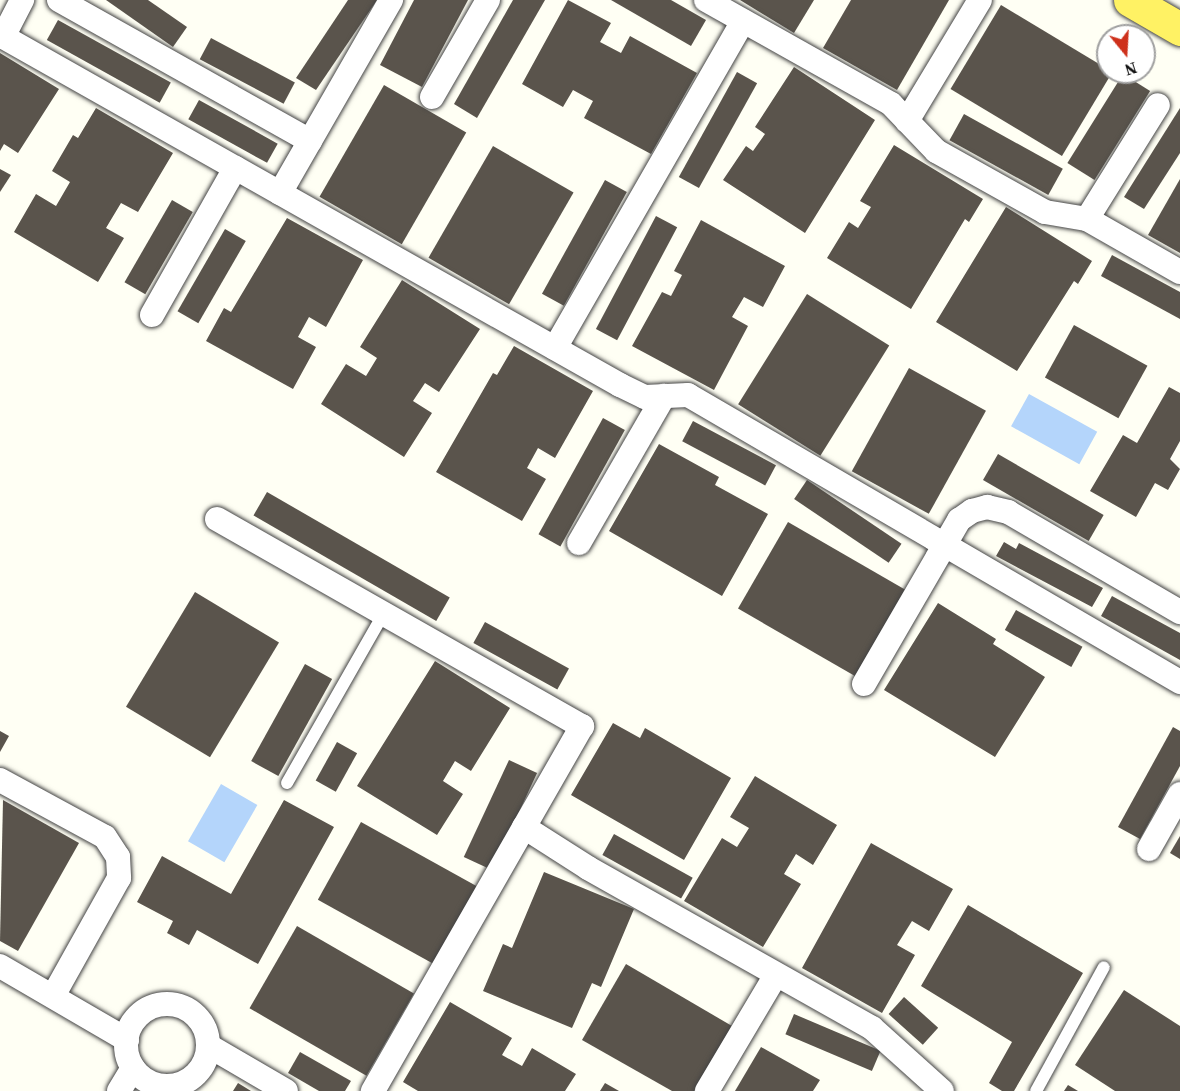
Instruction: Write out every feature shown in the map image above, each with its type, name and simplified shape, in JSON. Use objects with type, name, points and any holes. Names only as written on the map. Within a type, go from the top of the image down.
[{"type":"main road","points":[[1130,0],[1180,29]]},
{"type":"main road","points":[[1174,0],[1180,3]]},
{"type":"street","points":[[22,0],[1,36],[645,397],[688,395],[945,542],[1180,682]]},
{"type":"street","points":[[59,0],[310,141]]},
{"type":"street","points":[[280,193],[391,0]]},
{"type":"street","points":[[432,97],[488,0]]},
{"type":"street","points":[[706,0],[891,104],[936,151],[1045,212],[1087,219],[1180,272]]},
{"type":"street","points":[[907,121],[980,0]]},
{"type":"street","points":[[555,348],[743,21]]},
{"type":"street","points":[[1087,219],[1158,105]]},
{"type":"street","points":[[152,315],[236,168]]},
{"type":"street","points":[[579,543],[664,396]]},
{"type":"street","points":[[864,684],[959,520],[972,511],[987,507],[1008,512],[1180,612]]},
{"type":"street","points":[[217,519],[582,726],[373,1091]]},
{"type":"street","points":[[0,780],[105,837],[118,857],[119,879],[53,996]]},
{"type":"street","points":[[1149,849],[1180,794]]},
{"type":"street","points":[[524,827],[588,868],[872,1029],[942,1091]]},
{"type":"street","points":[[0,966],[126,1040]]},
{"type":"street","points":[[708,1091],[776,975]]},
{"type":"street","points":[[171,1004],[194,1013],[207,1034],[209,1046],[204,1063],[192,1078],[167,1088],[149,1082],[134,1068],[126,1040],[137,1017],[158,1005],[171,1004]]},
{"type":"street","points":[[209,1046],[286,1091]]},
{"type":"street","points":[[119,1091],[134,1068]]},
{"type":"lane","points":[[287,783],[384,614]]},
{"type":"lane","points":[[1036,1091],[1104,967]]},
{"type":"water","points":[[1029,394],[1097,432],[1079,464],[1011,426]]},
{"type":"water","points":[[221,784],[257,805],[224,862],[188,841]]},
{"type":"building","points":[[106,0],[148,0],[187,27],[173,47]]},
{"type":"building","points":[[348,0],[377,0],[316,90],[296,78]]},
{"type":"building","points":[[414,0],[468,0],[422,87],[380,65]]},
{"type":"building","points":[[513,0],[545,0],[477,118],[454,104]]},
{"type":"building","points":[[568,0],[611,23],[600,42],[621,53],[630,36],[697,73],[651,154],[584,118],[593,101],[573,90],[563,107],[522,84]]},
{"type":"building","points":[[611,0],[671,0],[706,20],[691,46]]},
{"type":"building","points":[[740,0],[814,0],[794,33]]},
{"type":"building","points":[[851,0],[949,0],[897,90],[823,48]]},
{"type":"building","points":[[1001,5],[1096,62],[1096,84],[1105,84],[1062,156],[951,89]]},
{"type":"building","points":[[58,20],[171,83],[160,103],[47,40]]},
{"type":"building","points":[[211,38],[295,83],[284,104],[200,59]]},
{"type":"building","points":[[0,53],[59,89],[18,153],[4,144],[0,151]]},
{"type":"building","points":[[794,67],[875,120],[805,233],[723,180],[746,146],[753,151],[765,134],[755,127]]},
{"type":"building","points":[[737,72],[757,83],[699,188],[679,177]]},
{"type":"building","points":[[1117,84],[1139,84],[1150,91],[1094,180],[1067,163]]},
{"type":"building","points":[[384,85],[466,132],[402,244],[320,197]]},
{"type":"building","points":[[199,100],[278,144],[267,163],[188,119]]},
{"type":"building","points":[[96,108],[173,153],[138,212],[121,203],[106,228],[124,238],[98,282],[14,232],[36,194],[56,206],[70,182],[52,171],[73,135],[78,138]]},
{"type":"building","points":[[1180,108],[1180,153],[1144,209],[1124,197]]},
{"type":"building","points":[[964,114],[1063,169],[1048,195],[949,140]]},
{"type":"building","points":[[894,145],[983,199],[969,222],[965,219],[911,309],[827,258],[849,222],[858,228],[871,207],[860,201]]},
{"type":"building","points":[[493,146],[574,192],[509,304],[429,258]]},
{"type":"building","points":[[0,169],[11,175],[0,192]]},
{"type":"building","points":[[1180,179],[1180,253],[1148,235]]},
{"type":"building","points":[[605,180],[627,192],[564,306],[542,294]]},
{"type":"building","points":[[172,200],[193,212],[145,294],[125,282]]},
{"type":"building","points":[[1006,207],[1092,261],[1078,284],[1074,281],[1017,371],[936,322]]},
{"type":"building","points":[[656,216],[677,227],[617,340],[596,329]]},
{"type":"building","points":[[287,218],[363,260],[326,327],[309,317],[298,337],[316,347],[293,389],[206,341],[224,308],[231,312]]},
{"type":"building","points":[[701,220],[785,266],[763,307],[744,297],[732,317],[748,326],[714,390],[632,346],[662,292],[671,296],[682,275],[674,271]]},
{"type":"building","points":[[225,229],[246,241],[198,323],[178,311]]},
{"type":"building","points":[[1112,255],[1180,292],[1180,319],[1101,276]]},
{"type":"building","points":[[402,280],[480,329],[439,392],[425,383],[413,401],[432,413],[404,457],[321,404],[346,364],[366,376],[377,358],[360,347]]},
{"type":"building","points":[[807,294],[889,345],[820,456],[738,404]]},
{"type":"building","points":[[1074,325],[1147,366],[1118,418],[1045,377]]},
{"type":"building","points":[[514,346],[593,391],[555,458],[538,448],[527,468],[546,479],[522,521],[436,472],[493,373],[497,375]]},
{"type":"building","points":[[909,368],[986,411],[929,514],[852,471]]},
{"type":"building","points":[[1169,387],[1180,393],[1180,441],[1170,459],[1180,469],[1168,490],[1155,483],[1136,517],[1090,491],[1123,435],[1137,443]]},
{"type":"building","points":[[603,418],[625,430],[560,546],[539,534]]},
{"type":"building","points":[[693,421],[776,465],[765,485],[682,441]]},
{"type":"building","points":[[659,444],[719,477],[715,485],[768,514],[722,596],[609,531]]},
{"type":"building","points":[[998,454],[1104,515],[1089,541],[983,480]]},
{"type":"building","points":[[807,480],[902,544],[889,563],[794,499]]},
{"type":"building","points":[[267,492],[450,598],[436,621],[254,515]]},
{"type":"building","points":[[788,522],[905,590],[855,676],[738,609]]},
{"type":"building","points":[[1004,542],[1016,549],[1019,543],[1103,588],[1092,607],[996,556]]},
{"type":"building","points":[[195,592],[279,642],[210,757],[126,707]]},
{"type":"building","points":[[1112,596],[1180,633],[1180,660],[1101,616]]},
{"type":"building","points":[[938,603],[996,639],[993,644],[1045,677],[995,757],[884,690]]},
{"type":"building","points":[[1016,610],[1082,647],[1071,667],[1005,630]]},
{"type":"building","points":[[485,622],[569,669],[557,690],[473,643]]},
{"type":"building","points":[[435,661],[510,708],[471,771],[455,761],[443,781],[463,794],[437,835],[357,786]]},
{"type":"building","points":[[305,664],[332,679],[278,776],[251,761]]},
{"type":"building","points":[[613,723],[640,738],[645,728],[731,778],[684,860],[571,795]]},
{"type":"building","points":[[1173,727],[1180,731],[1180,766],[1140,839],[1118,827]]},
{"type":"building","points":[[0,731],[9,736],[0,752]]},
{"type":"building","points":[[337,742],[357,753],[336,792],[316,780]]},
{"type":"building","points":[[509,760],[537,773],[492,870],[464,857]]},
{"type":"building","points":[[755,776],[837,825],[813,865],[796,854],[784,874],[801,884],[763,947],[684,901],[722,838],[737,847],[749,828],[730,817]]},
{"type":"building","points":[[3,800],[79,843],[18,951],[0,941]]},
{"type":"building","points":[[284,800],[334,827],[258,964],[197,930],[189,945],[167,933],[173,921],[137,902],[162,856],[231,894]]},
{"type":"building","points":[[361,822],[478,887],[435,965],[318,900]]},
{"type":"building","points":[[614,834],[693,878],[681,899],[602,855]]},
{"type":"building","points":[[1180,836],[1180,859],[1170,853]]},
{"type":"building","points":[[871,843],[953,889],[929,931],[912,921],[897,945],[915,955],[882,1013],[802,968]]},
{"type":"building","points":[[544,872],[634,909],[601,987],[592,983],[572,1028],[483,991],[503,944],[512,948]]},
{"type":"building","points":[[968,905],[1083,973],[1014,1091],[1002,1091],[989,1083],[1012,1042],[921,986]]},
{"type":"building","points":[[297,926],[414,994],[366,1076],[250,1008]]},
{"type":"building","points":[[626,964],[732,1026],[694,1091],[672,1091],[582,1040]]},
{"type":"building","points":[[1124,990],[1180,1026],[1180,1091],[1115,1091],[1075,1065]]},
{"type":"building","points":[[904,997],[938,1028],[923,1045],[889,1014]]},
{"type":"building","points":[[450,1002],[512,1038],[502,1055],[522,1066],[532,1048],[576,1074],[565,1091],[418,1091],[403,1082]]},
{"type":"building","points":[[794,1014],[881,1051],[872,1071],[785,1034]]},
{"type":"building","points":[[761,1047],[820,1080],[813,1091],[735,1091]]},
{"type":"building","points":[[300,1052],[351,1081],[345,1091],[319,1091],[288,1073]]},
{"type":"building","points":[[238,1083],[251,1091],[233,1091]]},
{"type":"building","points":[[605,1083],[619,1091],[600,1091]]},
{"type":"building","points":[[1068,1085],[1078,1091],[1064,1091]]}]
